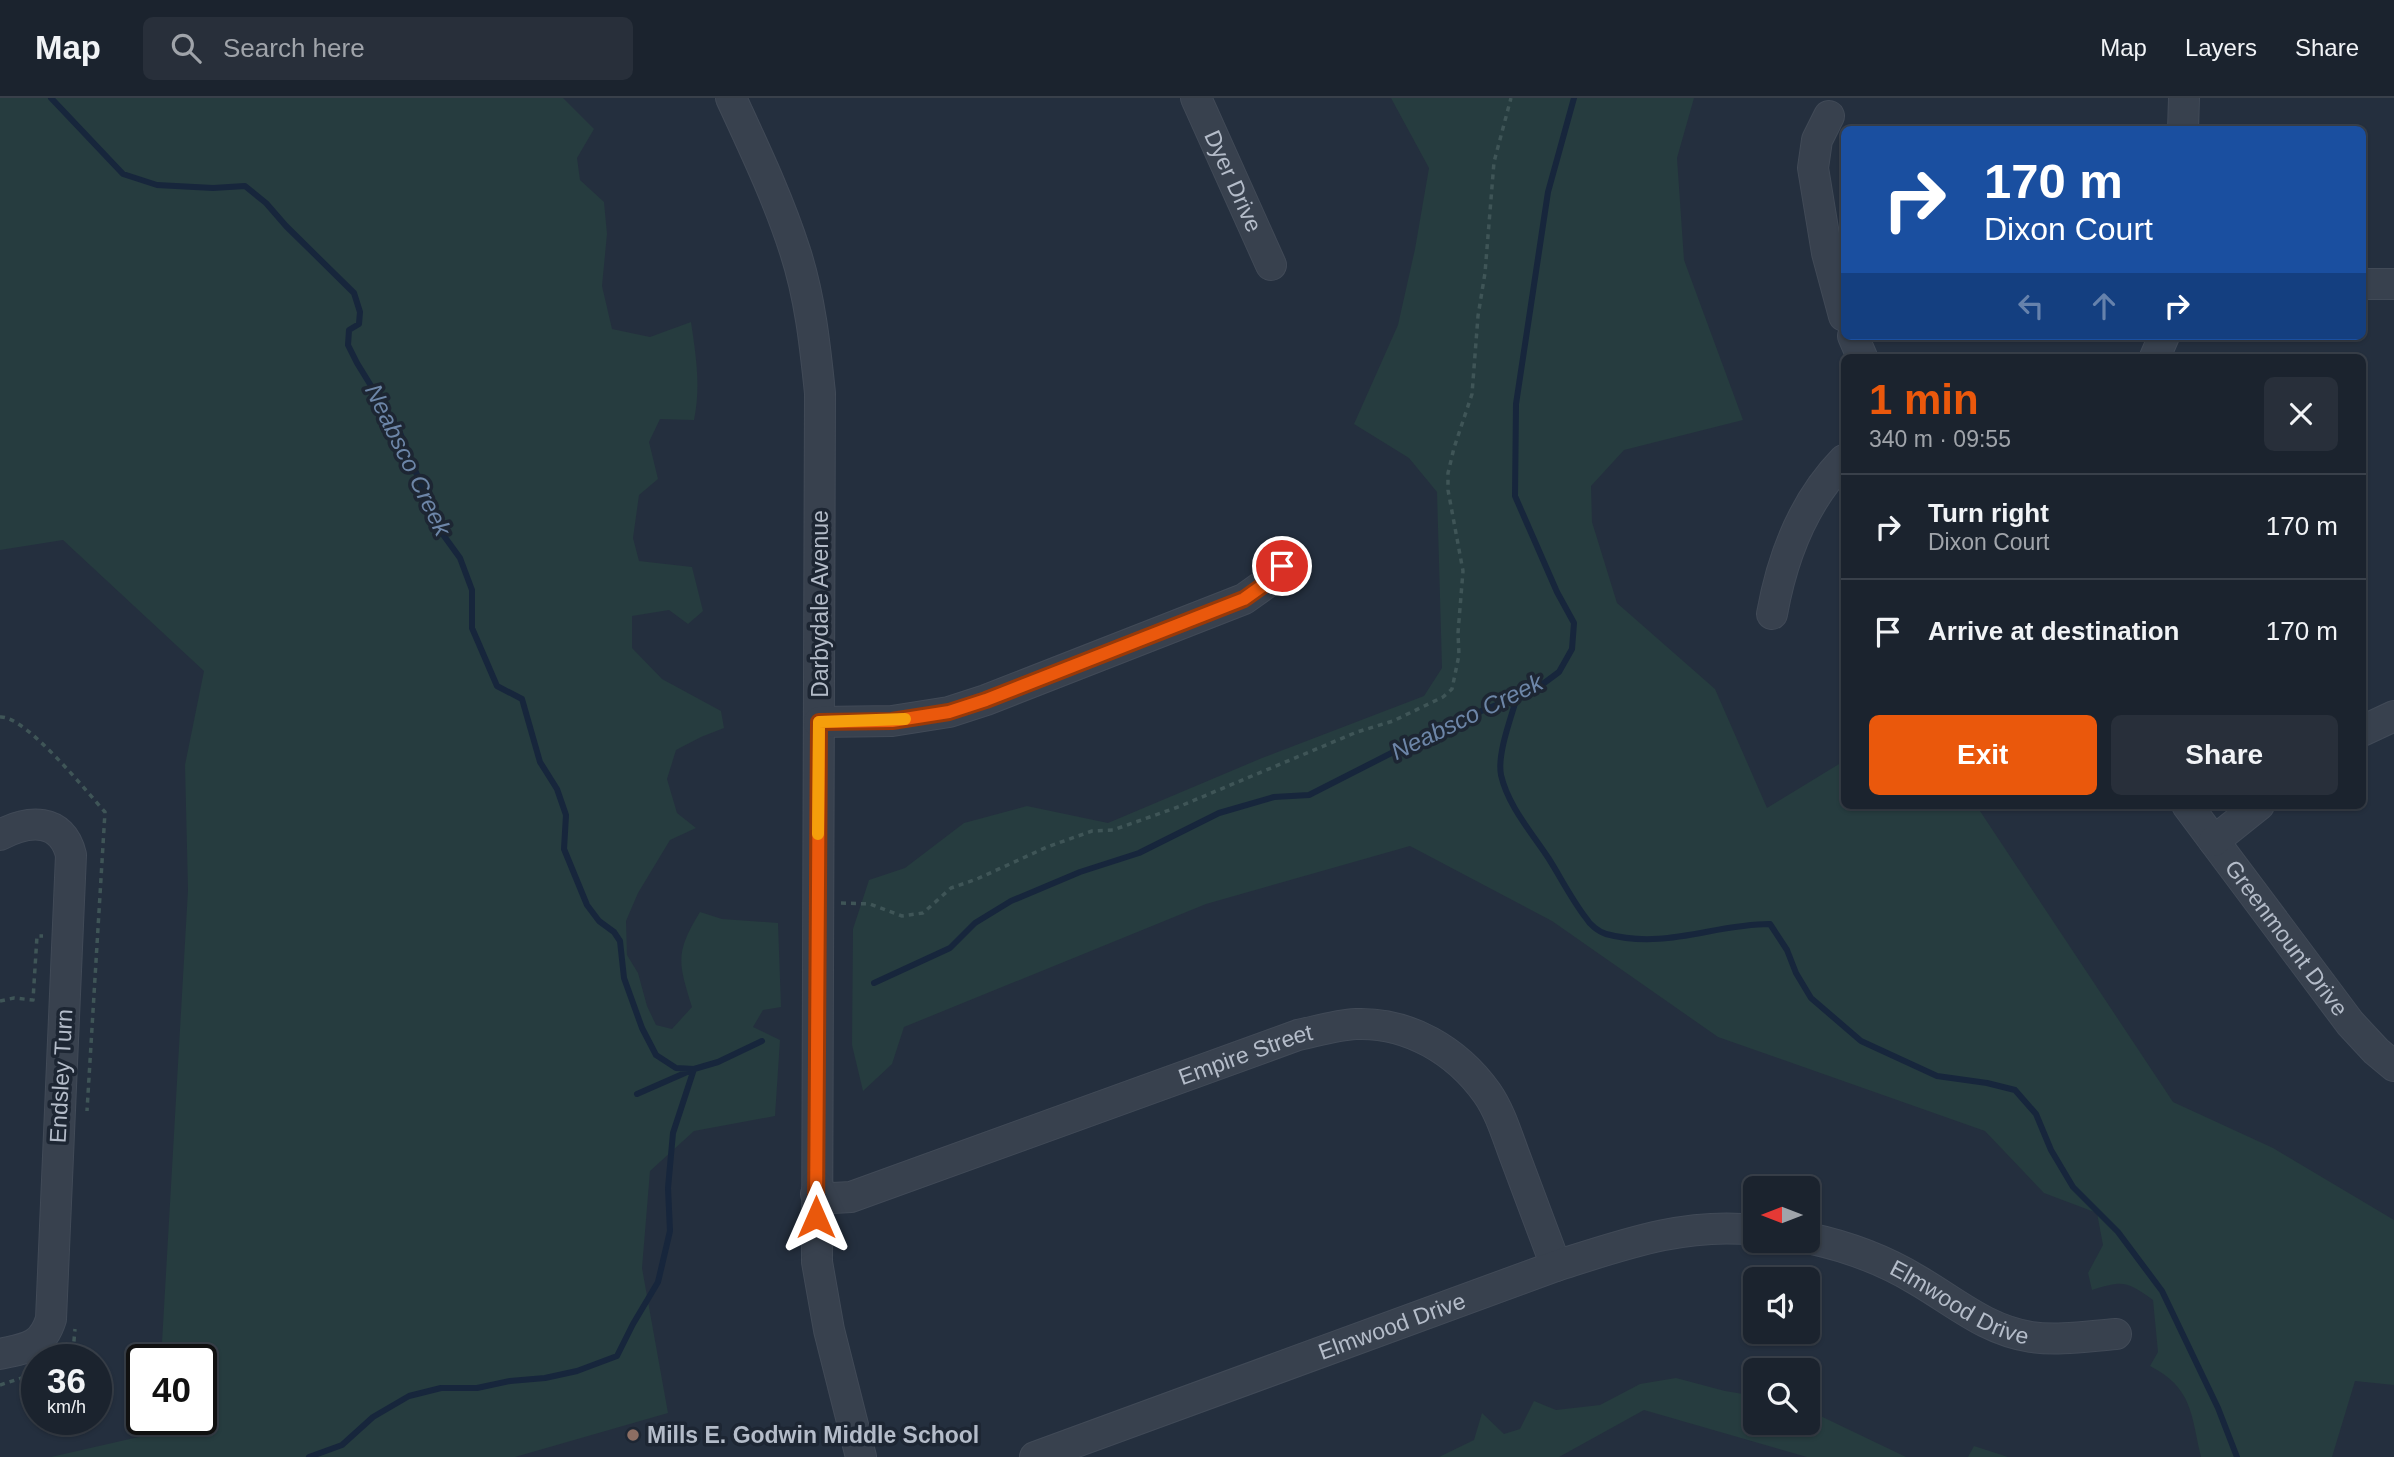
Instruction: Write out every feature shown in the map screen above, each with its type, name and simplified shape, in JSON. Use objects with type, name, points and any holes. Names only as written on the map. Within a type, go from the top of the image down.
[{"type":"street","name":"Darbydale Avenue","points":[[731,98],[774,193],[796,252],[809,307],[820,393],[817,1262],[821,1296],[860,1457]]},
{"type":"street","name":"Dyer Drive","points":[[1196,98],[1271,265]]},
{"type":"street","points":[[2183,126],[2184,98]]},
{"type":"street","points":[[1829,116],[1817,140],[1813,168],[1827,253],[1841,305]]},
{"type":"street","points":[[2366,284],[2394,284]]},
{"type":"street","points":[[1772,614],[1778,578],[1800,524],[1818,492],[1841,464]]},
{"type":"street","points":[[819,722],[906,719],[949,712],[986,700],[1244,599],[1265,584],[1282,566]]},
{"type":"street","points":[[2366,729],[2394,716]]},
{"type":"street","name":"Greenmount Drive","points":[[2190,809],[2350,1023],[2394,1066]]},
{"type":"street","points":[[2214,841],[2254,809]]},
{"type":"street","name":"Endsley Turn","points":[[0,835],[18,827],[40,824],[54,829],[67,843],[71,855],[51,1319],[39,1341],[27,1348],[0,1354]]},
{"type":"street","name":"Empire Street","points":[[816,1194],[833,1198],[851,1197],[1298,1034],[1355,1024],[1377,1025],[1424,1038],[1448,1052],[1468,1070],[1488,1095],[1506,1132],[1556,1266]]},
{"type":"street","name":"Elmwood Drive","points":[[1035,1457],[1556,1266],[1673,1232],[1743,1230]]},
{"type":"street","name":"Elmwood Drive","points":[[1820,1241],[1845,1247],[1882,1262],[1918,1280],[1970,1315],[2016,1334],[2050,1338],[2116,1334]]},
{"type":"path","points":[[818,901],[870,904],[902,916],[923,913],[951,888],[977,879],[1047,846],[1092,831],[1113,830],[1178,807],[1357,732],[1393,721],[1443,697],[1452,689],[1460,655],[1458,633],[1463,571],[1448,489],[1448,473],[1472,394],[1494,162],[1511,98]]},
{"type":"path","points":[[0,717],[12,718],[34,737]]},
{"type":"path","points":[[0,1000],[33,1000],[37,936],[68,937]]},
{"type":"path","points":[[0,1385],[21,1378]]},
{"type":"green space","points":[[0,98],[563,98],[594,129],[577,158],[580,180],[604,202],[607,234],[602,286],[612,329],[650,337],[691,322],[697,371],[694,420],[660,419],[649,442],[658,479],[639,495],[633,538],[639,561],[692,567],[703,611],[688,624],[669,610],[632,616],[632,648],[662,679],[721,711],[724,728],[676,750],[667,779],[677,813],[696,828],[670,840],[638,893],[626,921],[627,955],[638,973],[647,1006],[656,1025],[672,1029],[692,1007],[681,958],[686,938],[700,912],[722,919],[778,923],[781,1007],[763,1010],[753,1027],[780,1040],[775,1116],[694,1131],[650,1171],[642,1268],[668,1413],[515,1457],[51,1457],[147,1435],[217,1435],[217,1344],[162,1344],[188,890],[185,765],[204,671],[63,540],[0,550]]},
{"type":"green space","points":[[1391,98],[1694,98],[1677,158],[1684,260],[1743,420],[1624,450],[1591,486],[1592,522],[1617,603],[1715,689],[1767,808],[1841,763],[1841,809],[1979,809],[2173,1102],[2273,1148],[2394,1220],[2394,1385],[2355,1381],[2332,1457],[2201,1457],[2192,1416],[2182,1393],[2175,1384],[2150,1366],[2158,1352],[2153,1300],[2124,1284],[2092,1290],[2088,1273],[2103,1245],[2097,1213],[2044,1193],[1985,1131],[1718,1037],[1552,921],[1410,846],[1206,904],[904,1027],[892,1064],[863,1091],[852,1045],[853,929],[869,880],[905,868],[964,823],[1027,806],[1108,823],[1262,758],[1424,696],[1442,668],[1437,492],[1409,458],[1354,424],[1398,325],[1429,168]]},
{"type":"green space","points":[[1676,1378],[1743,1394],[1743,1435],[1820,1435],[1820,1416],[1906,1457],[1807,1457],[1644,1410],[1559,1457],[1439,1457],[1474,1440],[1482,1413],[1504,1434],[1520,1429],[1534,1401],[1556,1410],[1600,1405],[1640,1384]]},
{"type":"green space","points":[[1974,1446],[2008,1457],[1968,1457]]},
{"type":"waterway","name":"Neabsco Creek","points":[[51,98],[123,174],[157,185],[213,188],[245,186],[266,203],[354,293],[360,312],[359,324],[349,330],[348,345],[400,433],[422,487],[431,518],[460,558],[472,590],[472,628],[497,686],[522,699],[540,762],[557,789],[566,815],[564,849],[587,905],[620,941],[624,978],[642,1028],[656,1055],[676,1068],[694,1069],[718,1062],[762,1041]]},
{"type":"waterway","name":"Neabsco Creek","points":[[874,983],[950,948],[975,923],[1011,901],[1080,872],[1139,853],[1219,813],[1274,797],[1309,795],[1415,741],[1443,734],[1464,718],[1536,689],[1559,672],[1572,649],[1574,623],[1557,592],[1515,496],[1516,404],[1548,192],[1574,98]]},
{"type":"waterway","points":[[1517,697],[1501,757],[1504,786],[1521,819],[1590,923],[1606,934],[1649,939],[1770,924],[1787,950],[1796,973],[1811,998],[1861,1041],[1937,1076],[2015,1090],[2036,1114],[2051,1150],[2073,1187],[2118,1232],[2162,1291],[2218,1408],[2237,1457]]},
{"type":"waterway","points":[[309,1457],[342,1445],[373,1417],[409,1396],[441,1388],[477,1388],[510,1381],[545,1378],[577,1371],[617,1356],[658,1282],[670,1231],[668,1188],[673,1133],[694,1069],[637,1094]]},
{"type":"slow traffic","points":[[818,834],[819,722],[905,719]]},
{"type":"place","name":"Mills E. Godwin Middle School","points":[[633,1435]]},
{"type":"route","points":[[816,1217],[819,722],[919,718],[986,700],[1244,599],[1265,584],[1282,566]]}]
